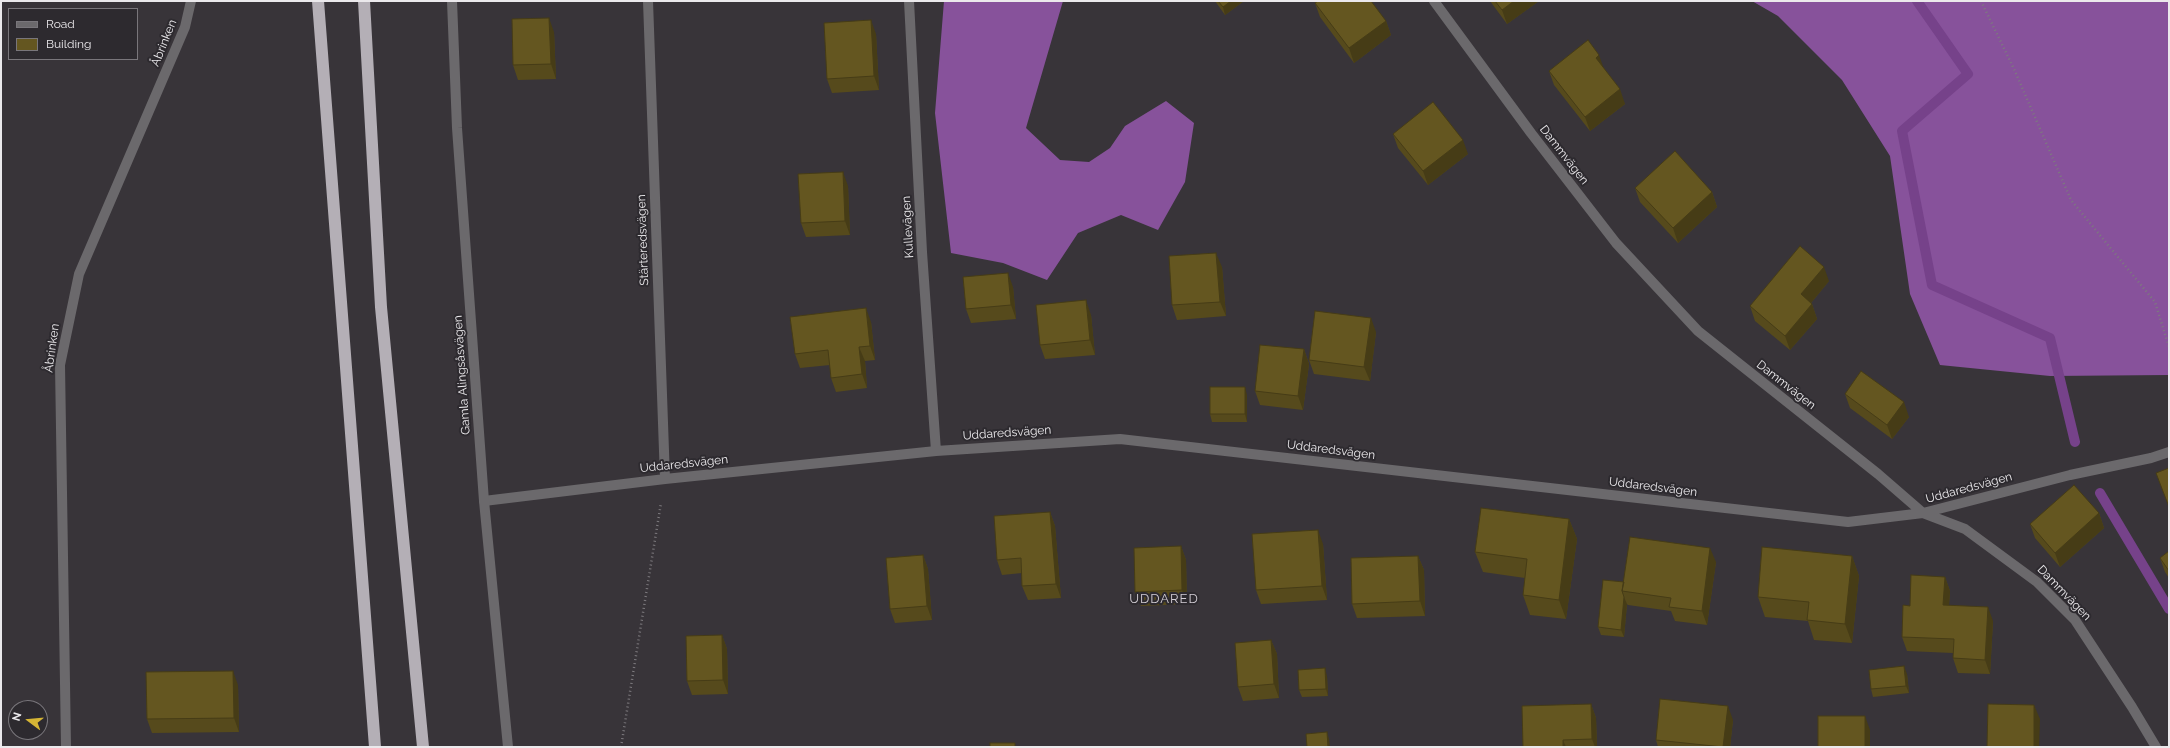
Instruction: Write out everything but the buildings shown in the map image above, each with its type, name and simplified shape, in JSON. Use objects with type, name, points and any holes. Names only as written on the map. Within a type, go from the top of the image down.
[{"type":"highway","points":[[318,1],[375,747]]},
{"type":"highway","points":[[364,1],[381,307],[423,747]]},
{"type":"street","name":"Åbrinken","points":[[66,747],[60,365],[79,274],[185,27],[191,1]]},
{"type":"street","name":"Gamla Alingsåsvägen","points":[[452,1],[457,128],[484,501],[508,747]]},
{"type":"street","name":"Stärteredsvägen","points":[[648,1],[665,478]]},
{"type":"street","name":"Kullevägen","points":[[909,1],[922,252],[936,451]]},
{"type":"street","name":"Dammvägen","points":[[1434,1],[1531,133],[1616,243],[1698,331],[1878,474],[1922,513],[1965,529],[2038,582],[2075,620],[2132,707],[2156,747]]},
{"type":"street","name":"Uddaredsvägen","points":[[484,501],[665,478],[936,451],[1120,439],[1848,522],[1922,513],[2070,475],[2151,458],[2169,452]]},
{"type":"path","points":[[1981,1],[2014,69],[2071,200],[2155,302],[2169,347]]},
{"type":"path","points":[[621,747],[665,478]]},
{"type":"shaded area","points":[[944,1],[1063,1],[1026,128],[1060,160],[1089,162],[1110,148],[1125,126],[1166,101],[1194,123],[1185,182],[1158,230],[1121,215],[1078,233],[1047,280],[1003,263],[951,253],[935,113]]},
{"type":"shaded area","points":[[1752,1],[2169,1],[2169,375],[2050,376],[1940,365],[1910,294],[1890,156],[1842,80],[1778,16]]},
{"type":"waterway","points":[[1917,1],[1968,74],[1902,131],[1932,285],[2050,338],[2075,442]]},
{"type":"waterway","points":[[2100,493],[2169,609]]},
{"type":"district","name":"UDDARED","points":[[1164,599]]}]
